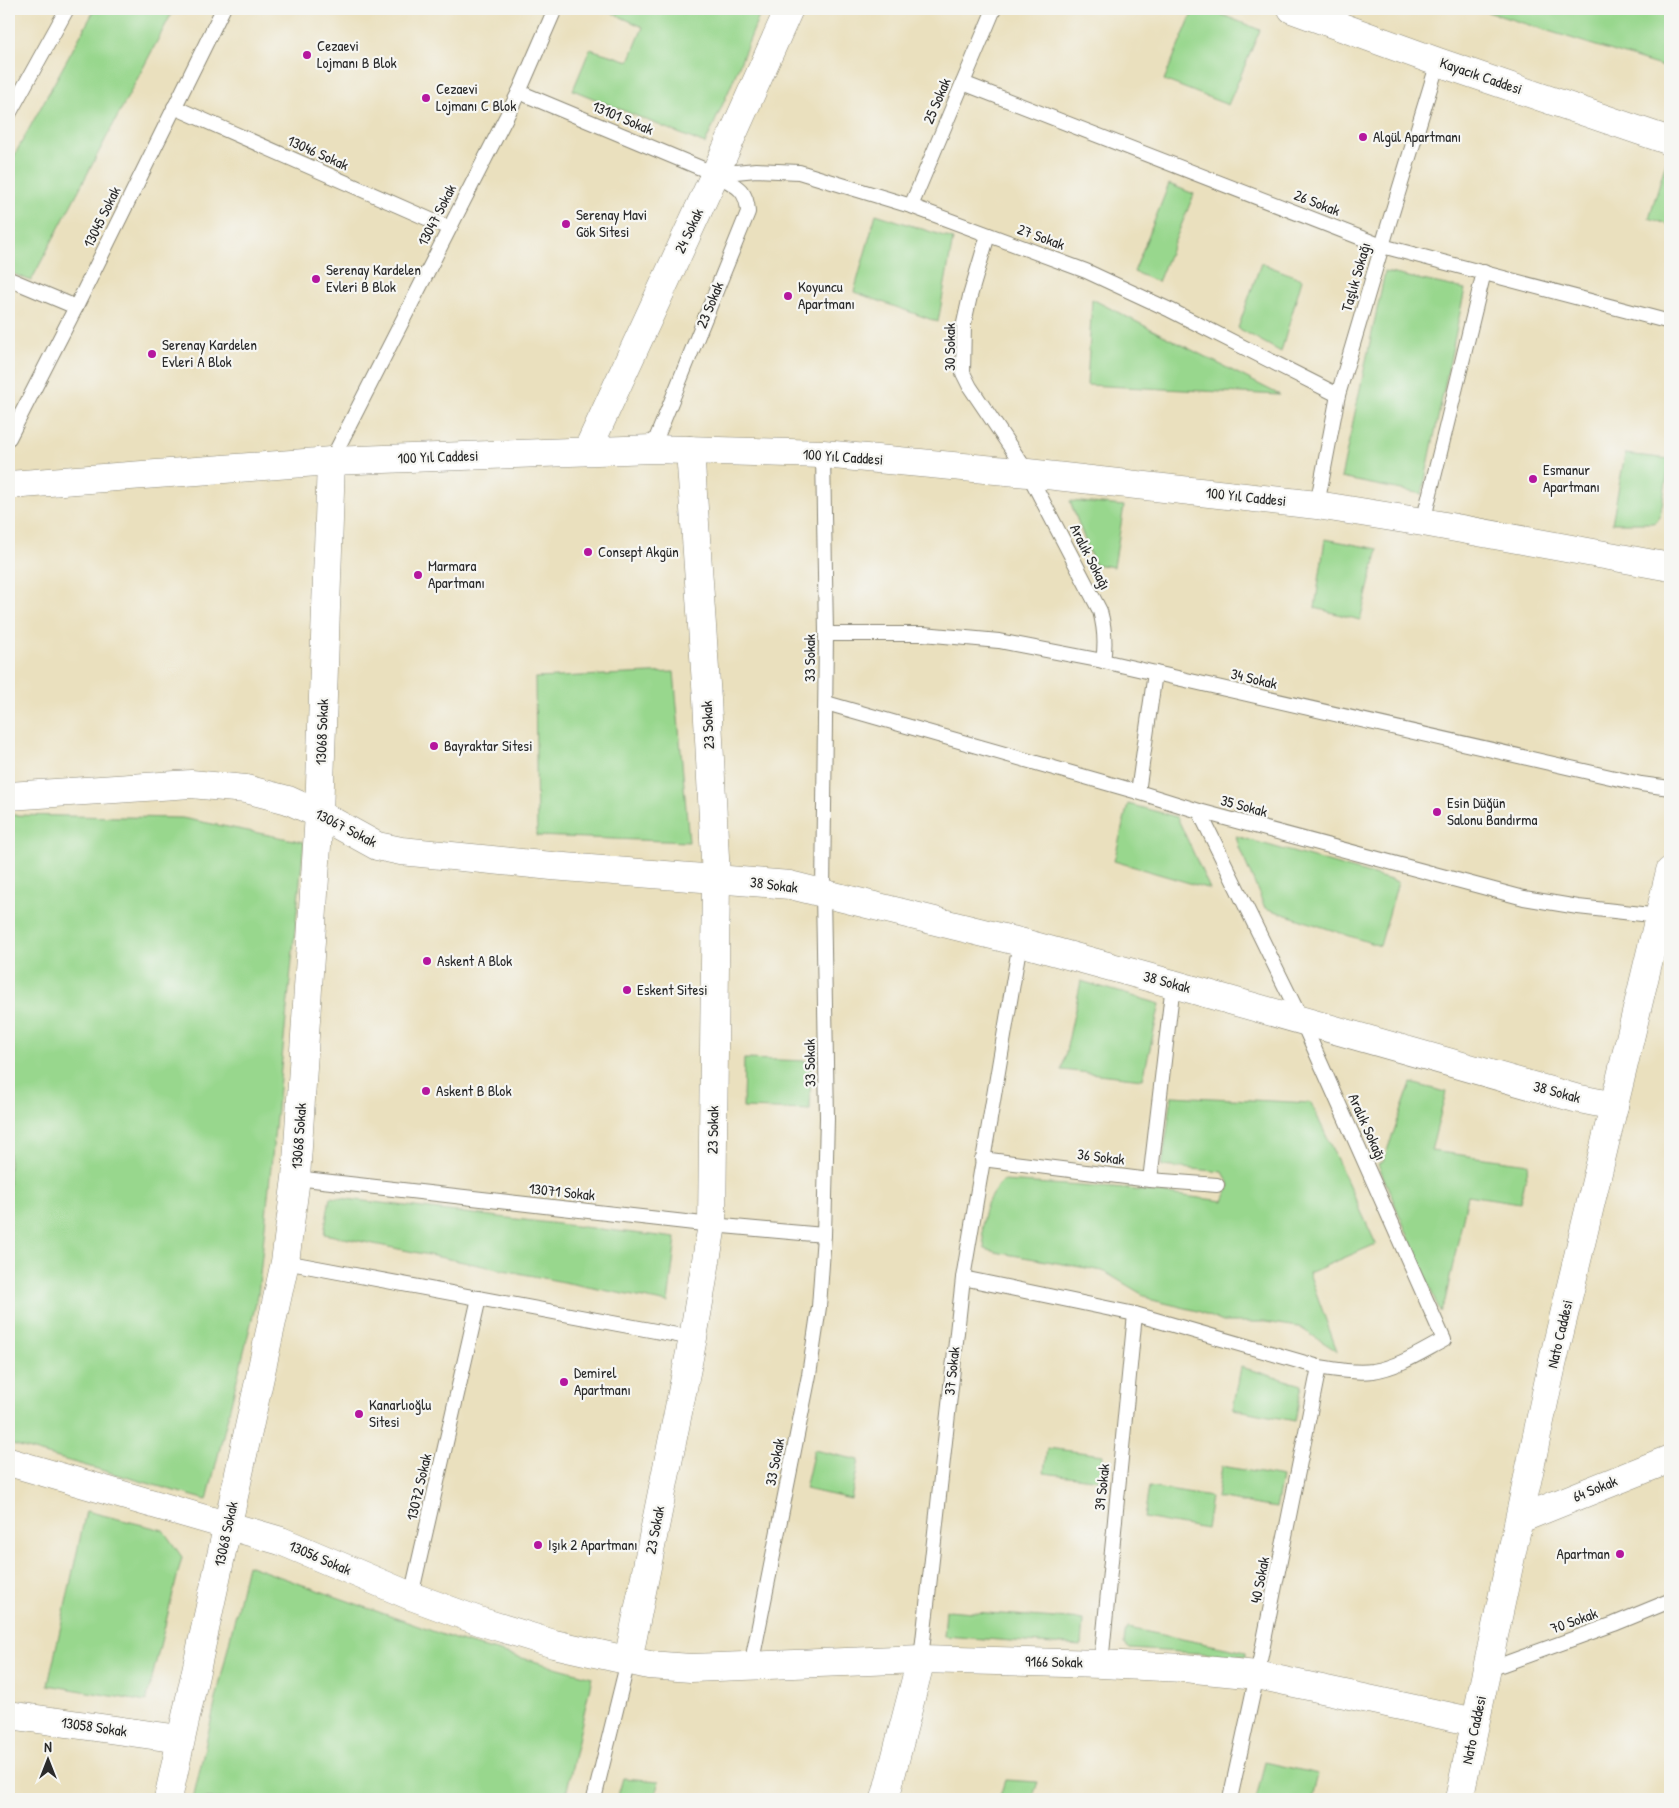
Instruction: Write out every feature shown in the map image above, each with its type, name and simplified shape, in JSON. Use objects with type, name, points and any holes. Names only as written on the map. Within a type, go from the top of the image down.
[{"type":"street","name":"24 Sokak","points":[[587,451],[789,9]]},
{"type":"street","name":"Kayacık Caddesi","points":[[1292,9],[1438,62],[1670,141]]},
{"type":"street","name":"100 Yıl Caddesi","points":[[9,485],[331,461],[587,451],[652,449],[823,454],[1028,473],[1317,505],[1423,522],[1670,567]]},
{"type":"street","name":"23 Sokak","points":[[628,1661],[692,1338],[712,1224],[716,878],[707,699],[690,450]]},
{"type":"street","name":"13068 Sokak","points":[[168,1799],[285,1262],[296,1178],[319,814],[331,461]]},
{"type":"street","name":"13067 Sokak","points":[[9,796],[191,784],[246,790],[288,800],[319,814],[376,846],[401,851],[552,866],[716,878]]},
{"type":"street","name":"Nato Caddesi","points":[[1459,1799],[1552,1365],[1614,1106],[1665,916],[1670,871]]},
{"type":"street","name":"38 Sokak","points":[[716,878],[790,885],[1020,942],[1301,1019],[1575,1098],[1614,1106]]},
{"type":"street","name":"64 Sokak","points":[[1520,1518],[1670,1459]]},
{"type":"street","name":"13056 Sokak","points":[[9,1462],[281,1541],[411,1596],[482,1622],[554,1644],[628,1661]]},
{"type":"street","name":"9166 Sokak","points":[[628,1661],[649,1665],[691,1668],[921,1659],[1184,1668],[1257,1676],[1475,1722]]},
{"type":"street","name":"37 Sokak","points":[[885,1799],[921,1659]]},
{"type":"street","name":"13058 Sokak","points":[[9,1715],[180,1740]]},
{"type":"lane","points":[[9,114],[67,9]]},
{"type":"lane","name":"13045 Sokak","points":[[9,438],[76,307],[222,9]]},
{"type":"lane","name":"13047 Sokak","points":[[331,461],[448,228],[519,92],[555,9]]},
{"type":"lane","name":"25 Sokak","points":[[910,206],[994,9]]},
{"type":"lane","name":"Taşlık Sokağı","points":[[1317,505],[1338,395],[1438,62]]},
{"type":"lane","name":"26 Sokak","points":[[963,83],[1382,246],[1670,322]]},
{"type":"lane","name":"13101 Sokak","points":[[519,92],[715,174]]},
{"type":"lane","name":"13046 Sokak","points":[[174,107],[448,228]]},
{"type":"lane","name":"27 Sokak","points":[[715,174],[756,170],[799,172],[910,206],[1086,271],[1170,310],[1338,395]]},
{"type":"lane","name":"23 Sokak","points":[[652,449],[748,212],[747,200],[741,189],[715,174]]},
{"type":"lane","name":"30 Sokak","points":[[988,236],[964,323],[963,372],[970,387],[1028,473]]},
{"type":"lane","points":[[1423,522],[1484,272]]},
{"type":"lane","points":[[9,279],[76,307]]},
{"type":"lane","name":"33 Sokak","points":[[752,1666],[809,1375],[819,1307],[824,1235],[827,1118],[823,893],[826,634],[823,454]]},
{"type":"lane","name":"Aralık Sokağı","points":[[1028,473],[1100,611],[1105,628],[1106,644],[1103,662]]},
{"type":"lane","name":"34 Sokak","points":[[826,634],[923,634],[998,641],[1155,673],[1631,782],[1670,788]]},
{"type":"lane","points":[[1138,792],[1155,673]]},
{"type":"lane","name":"35 Sokak","points":[[826,703],[1199,811],[1524,898],[1578,907],[1665,916]]},
{"type":"lane","name":"Aralık Sokağı","points":[[1199,811],[1301,1019],[1444,1340],[1398,1364],[1373,1371],[1347,1371],[1319,1367]]},
{"type":"lane","name":"37 Sokak","points":[[921,1659],[963,1278],[1020,942]]},
{"type":"lane","points":[[1150,1180],[1173,984]]},
{"type":"lane","name":"36 Sokak","points":[[982,1159],[1150,1180],[1217,1186]]},
{"type":"lane","name":"13071 Sokak","points":[[296,1178],[824,1235]]},
{"type":"lane","points":[[285,1262],[692,1338]]},
{"type":"lane","points":[[963,1278],[1135,1314],[1319,1367]]},
{"type":"lane","name":"13072 Sokak","points":[[411,1596],[479,1298]]},
{"type":"lane","name":"39 Sokak","points":[[1101,1664],[1135,1314]]},
{"type":"lane","name":"40 Sokak","points":[[1230,1799],[1257,1676],[1319,1367]]},
{"type":"lane","name":"70 Sokak","points":[[1487,1670],[1614,1624],[1670,1600]]},
{"type":"lane","name":"23 Sokak","points":[[594,1799],[628,1661]]},
{"type":"green space","points":[[95,9],[174,9],[31,281],[9,272],[9,165]]},
{"type":"green space","points":[[603,9],[762,9],[705,144],[573,90],[590,49],[629,61],[643,27]]},
{"type":"green space","points":[[1194,9],[1208,9],[1260,30],[1228,105],[1164,80]]},
{"type":"green space","points":[[1478,9],[1670,9],[1670,69]]},
{"type":"green space","points":[[1668,156],[1670,156],[1670,225],[1649,218]]},
{"type":"green space","points":[[1169,184],[1194,194],[1158,282],[1134,272]]},
{"type":"green space","points":[[876,214],[953,239],[938,322],[854,292]]},
{"type":"green space","points":[[1261,263],[1302,279],[1281,352],[1238,328]]},
{"type":"green space","points":[[1385,272],[1465,289],[1422,494],[1341,478]]},
{"type":"green space","points":[[1092,299],[1280,395],[1087,385]]},
{"type":"green space","points":[[1625,454],[1670,459],[1660,516],[1654,523],[1612,523]]},
{"type":"green space","points":[[1070,501],[1124,506],[1114,567],[1094,564]]},
{"type":"green space","points":[[1325,539],[1378,549],[1360,620],[1315,608]]},
{"type":"green space","points":[[674,672],[689,842],[537,836],[535,678]]},
{"type":"green space","points":[[1128,804],[1177,817],[1210,889],[1114,861]]},
{"type":"green space","points":[[9,815],[182,818],[304,842],[258,1295],[207,1500],[9,1444]]},
{"type":"green space","points":[[1236,836],[1398,882],[1380,946],[1265,908]]},
{"type":"green space","points":[[1081,981],[1160,1004],[1143,1079],[1062,1070]]},
{"type":"green space","points":[[744,1059],[811,1061],[810,1110],[743,1108]]},
{"type":"green space","points":[[1411,1083],[1446,1092],[1431,1151],[1529,1164],[1520,1203],[1468,1195],[1445,1301],[1440,1312],[1378,1164],[1383,1162]]},
{"type":"green space","points":[[1172,1096],[1311,1103],[1376,1244],[1309,1273],[1337,1351],[1299,1327],[1265,1322],[1223,1322],[1198,1311],[1152,1300],[1103,1271],[985,1249],[982,1230],[984,1212],[991,1196],[1003,1181],[1128,1189],[1223,1201],[1230,1185],[1223,1172],[1162,1166]]},
{"type":"green space","points":[[330,1197],[676,1238],[668,1303],[324,1234]]},
{"type":"green space","points":[[1241,1367],[1302,1385],[1295,1421],[1233,1409]]},
{"type":"green space","points":[[1047,1448],[1103,1455],[1100,1480],[1044,1473]]},
{"type":"green space","points":[[814,1450],[859,1460],[851,1499],[805,1489]]},
{"type":"green space","points":[[1222,1466],[1282,1477],[1276,1508],[1217,1498]]},
{"type":"green space","points":[[1149,1487],[1211,1497],[1206,1529],[1144,1518]]},
{"type":"green space","points":[[86,1511],[163,1530],[182,1557],[146,1702],[48,1685]]},
{"type":"green space","points":[[247,1565],[463,1642],[592,1677],[565,1799],[193,1799]]},
{"type":"green space","points":[[946,1610],[1083,1620],[1081,1646],[944,1636]]},
{"type":"green space","points":[[1128,1628],[1246,1652],[1246,1656],[1130,1649],[1124,1644]]},
{"type":"green space","points":[[1265,1762],[1318,1774],[1312,1799],[1256,1799]]},
{"type":"green space","points":[[623,1778],[659,1781],[654,1799],[617,1799]]},
{"type":"green space","points":[[1005,1780],[1038,1782],[1032,1799],[999,1799]]},
{"type":"place","name":"Cezaevi Lojmanı B Blok","points":[[307,55]]},
{"type":"place","name":"Cezaevi Lojmanı C Blok","points":[[426,98]]},
{"type":"place","name":"Algül Apartmanı","points":[[1363,137]]},
{"type":"place","name":"Serenay Mavi Gök Sitesi","points":[[566,224]]},
{"type":"place","name":"Serenay Kardelen Evleri B Blok","points":[[316,279]]},
{"type":"place","name":"Koyuncu Apartmanı","points":[[788,296]]},
{"type":"place","name":"Serenay Kardelen Evleri A Blok","points":[[152,354]]},
{"type":"place","name":"Esmanur Apartmanı","points":[[1533,479]]},
{"type":"place","name":"Consept Akgün","points":[[588,552]]},
{"type":"place","name":"Marmara Apartmanı","points":[[418,575]]},
{"type":"place","name":"Bayraktar Sitesi","points":[[434,746]]},
{"type":"place","name":"Esin Düğün Salonu Bandırma","points":[[1437,812]]},
{"type":"place","name":"Askent A Blok","points":[[427,961]]},
{"type":"place","name":"Eskent Sitesi","points":[[627,990]]},
{"type":"place","name":"Askent B Blok","points":[[426,1091]]},
{"type":"place","name":"Demirel Apartmanı","points":[[564,1382]]},
{"type":"place","name":"Kanarlıoğlu Sitesi","points":[[359,1414]]},
{"type":"place","name":"Işık 2 Apartmanı","points":[[538,1545]]},
{"type":"place","name":"Apartman","points":[[1620,1554]]}]
